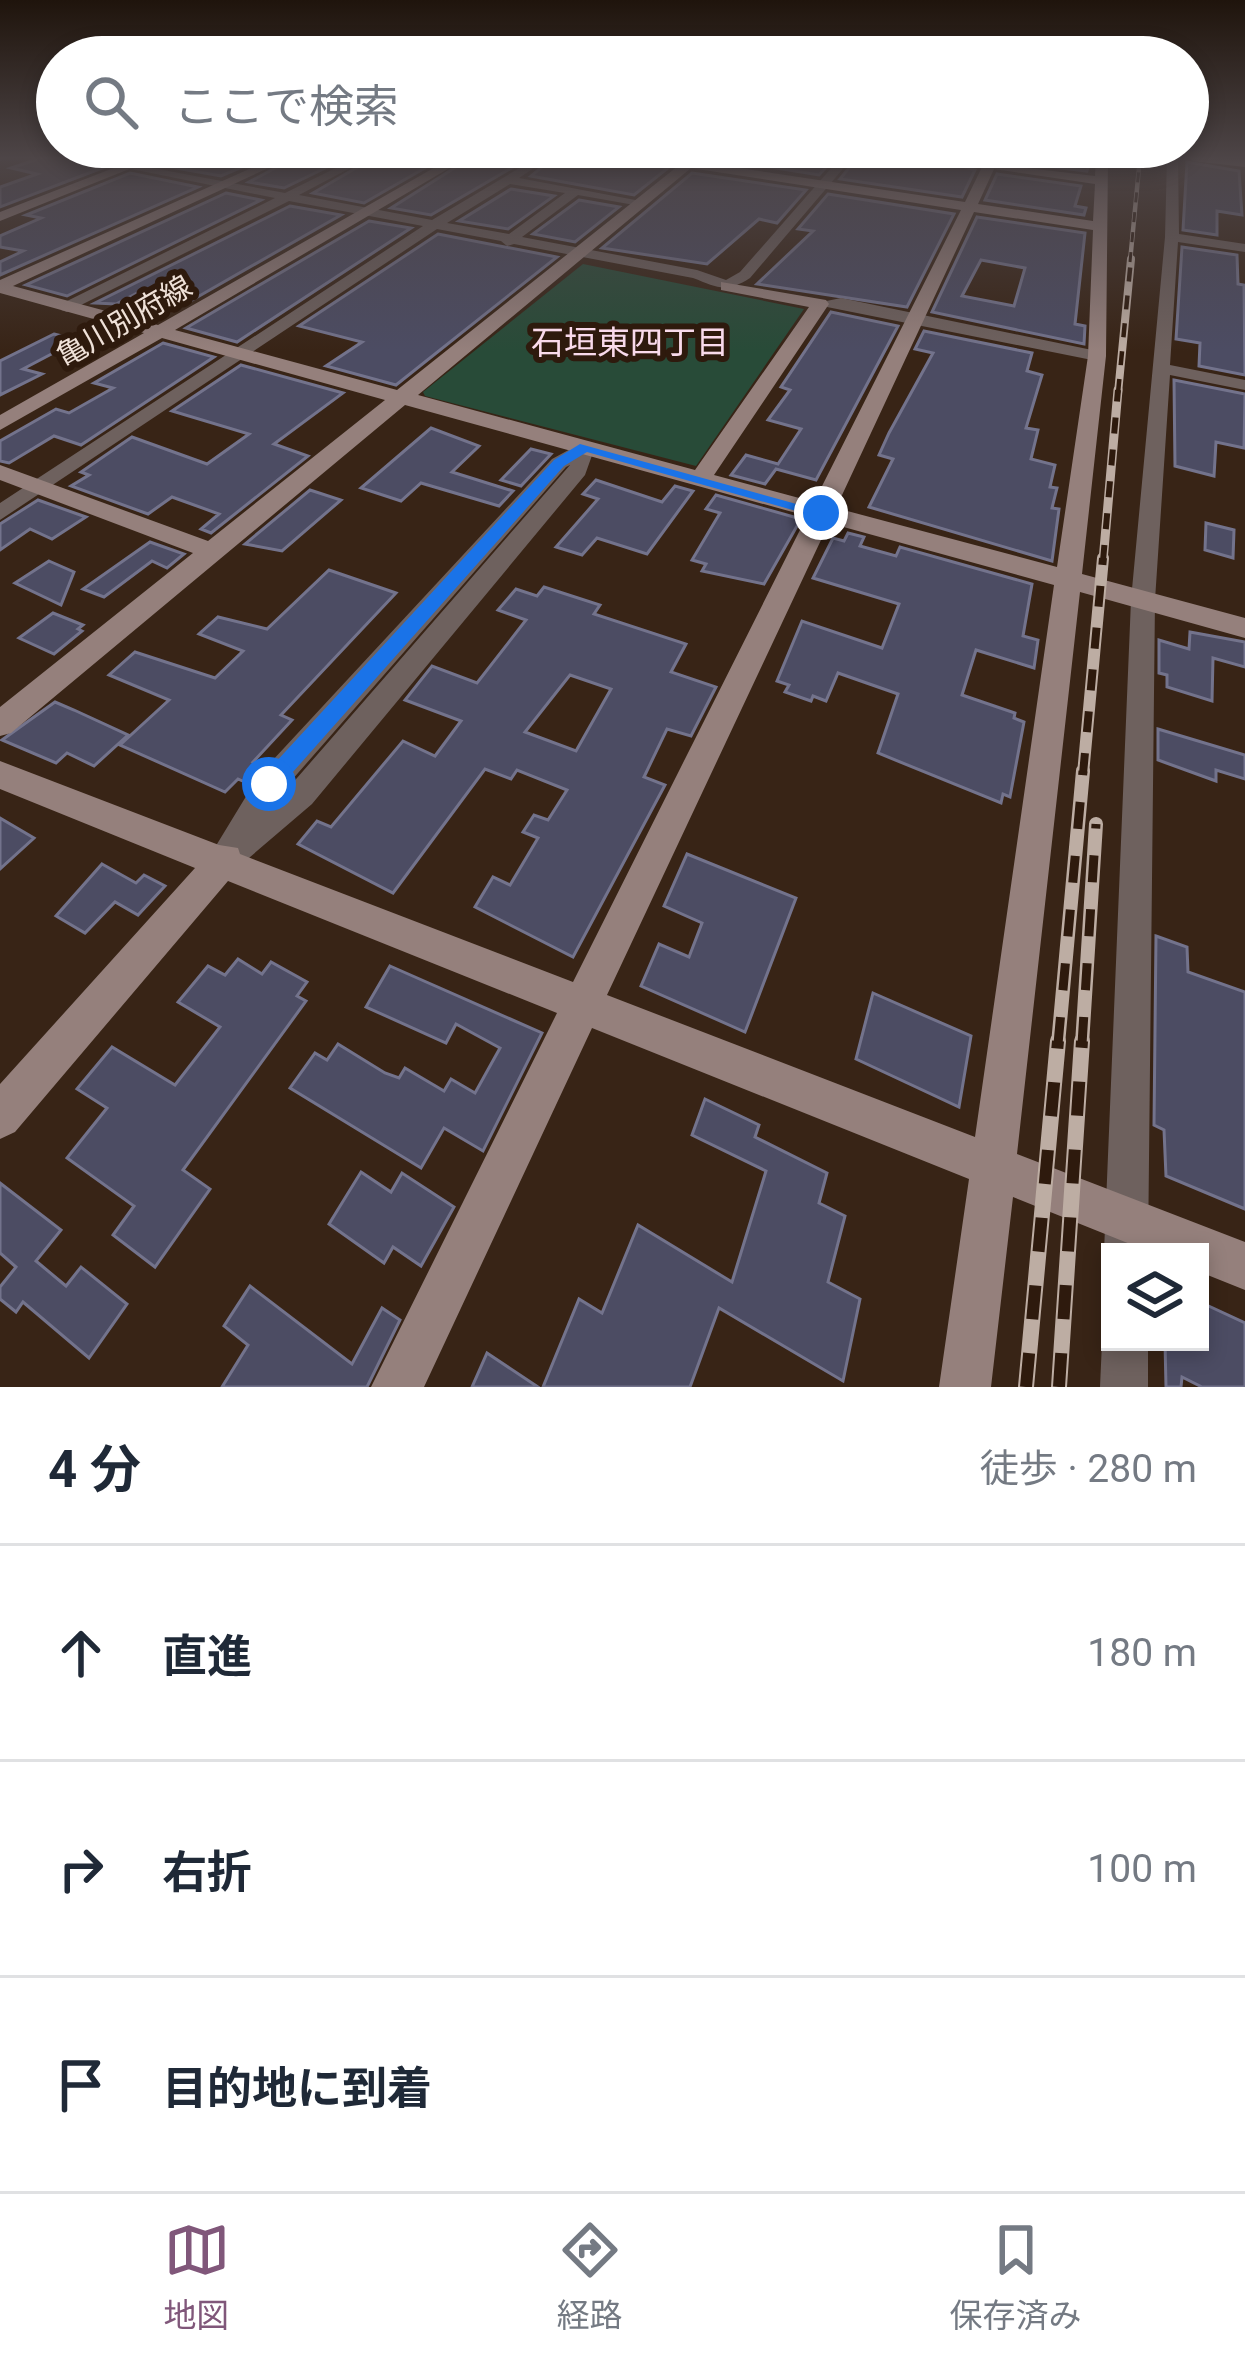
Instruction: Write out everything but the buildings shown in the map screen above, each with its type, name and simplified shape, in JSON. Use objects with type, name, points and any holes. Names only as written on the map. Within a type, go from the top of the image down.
[{"type":"street","points":[[0,287],[143,222]]},
{"type":"street","points":[[67,307],[237,222]]},
{"type":"street","name":"亀川別府線","points":[[0,410],[344,222]]},
{"type":"street","points":[[410,222],[1097,356]]},
{"type":"street","points":[[0,513],[439,222]]},
{"type":"street","points":[[508,241],[535,222]]},
{"type":"street","points":[[0,724],[617,222]]},
{"type":"street","points":[[727,286],[746,275],[787,222]]},
{"type":"street","points":[[397,1387],[961,222]]},
{"type":"street","points":[[1069,222],[1096,226]]},
{"type":"street","points":[[965,1387],[1097,356],[1096,222]]},
{"type":"street","points":[[1126,1236],[1143,600],[1172,222]]},
{"type":"street","points":[[1172,237],[1245,248]]},
{"type":"street","points":[[0,287],[1245,628]]},
{"type":"street","points":[[700,479],[820,304]]},
{"type":"street","name":"亀川別府線","points":[[0,424],[152,330]]},
{"type":"street","points":[[1161,368],[1245,385]]},
{"type":"street","points":[[0,1117],[225,860],[301,795],[578,471],[585,447]]},
{"type":"street","points":[[0,472],[212,551]]},
{"type":"street","points":[[0,775],[902,1128],[1126,1236],[1245,1266]]},
{"type":"street","points":[[1124,1387],[1125,1351]]},
{"type":"green space","points":[[583,264],[804,309],[696,466],[425,396],[423,392]]},
{"type":"railway","points":[[1130,262],[1134,222]]},
{"type":"railway","points":[[1118,393],[1131,259]]},
{"type":"railway","points":[[1103,561],[1118,390]]},
{"type":"railway","points":[[1083,774],[1103,558]]},
{"type":"railway","points":[[1058,1044],[1083,771]]},
{"type":"railway","points":[[1082,1044],[1096,824]]},
{"type":"railway","points":[[1026,1387],[1058,1041]]},
{"type":"railway","points":[[1059,1387],[1082,1041]]},
{"type":"district","name":"石垣東四丁目","points":[[630,342]]},
{"type":"route","points":[[269,784],[559,463],[585,447],[821,513]]}]
